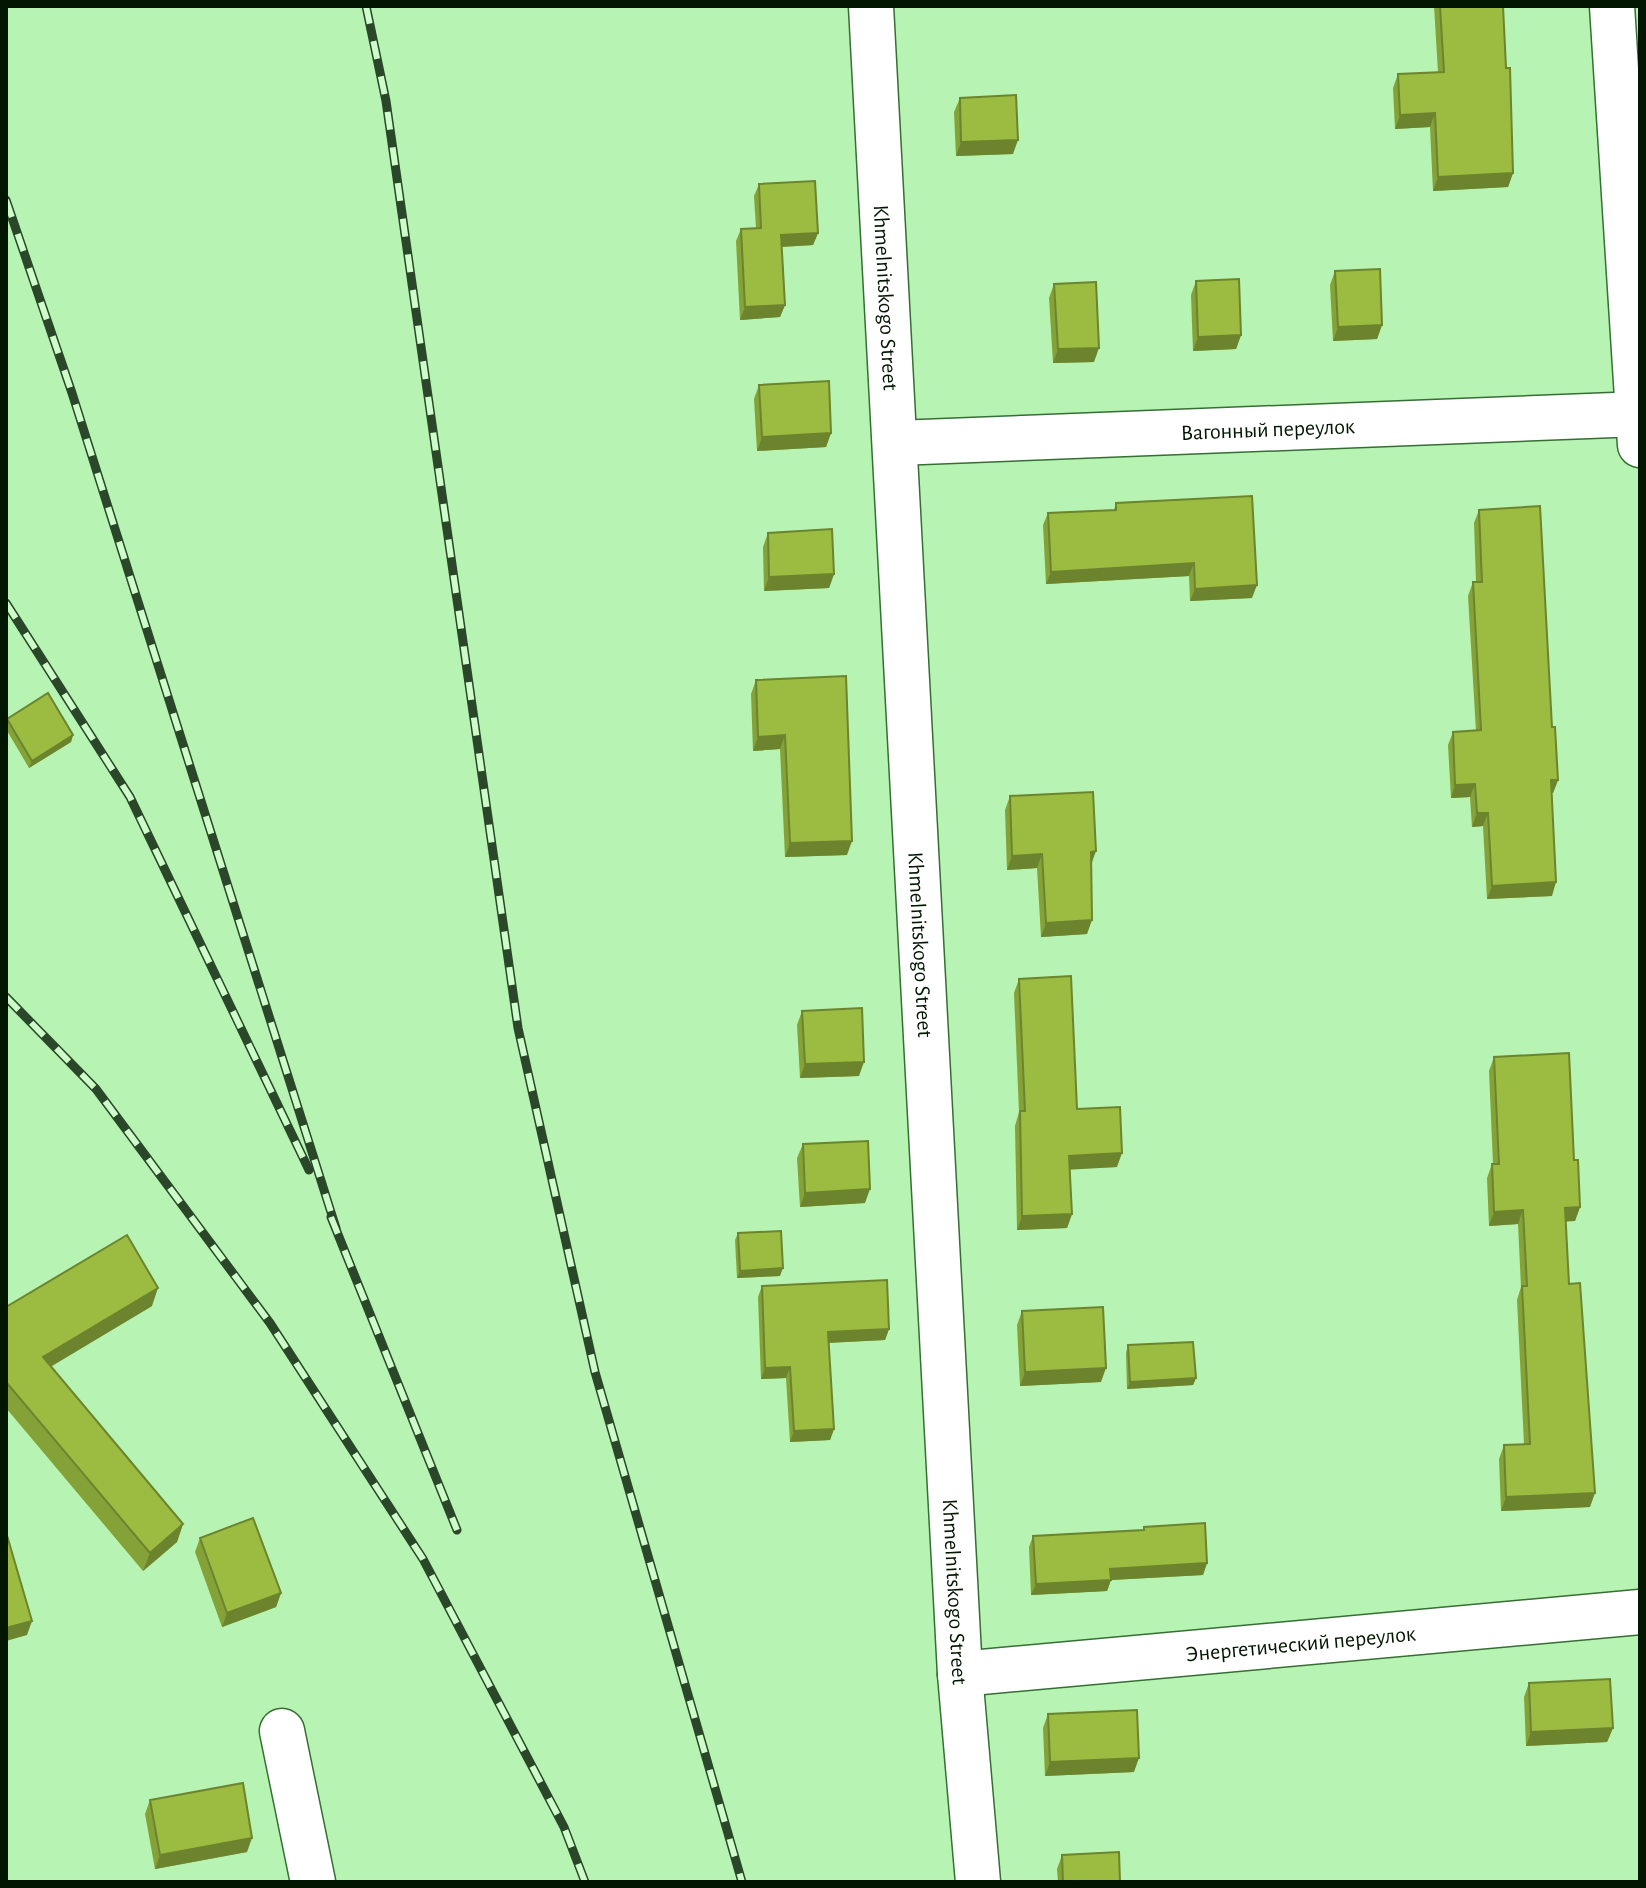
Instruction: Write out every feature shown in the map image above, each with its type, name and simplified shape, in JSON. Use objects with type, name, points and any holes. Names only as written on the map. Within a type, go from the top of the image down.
[{"type":"street","name":"Khmelnitskogo Street","points":[[871,6],[960,1674],[978,1882]]},
{"type":"street","points":[[1612,6],[1639,425]]},
{"type":"street","name":"Вагонный переулок","points":[[896,443],[1639,425]]},
{"type":"street","name":"Энергетический переулок","points":[[960,1674],[1640,1612]]},
{"type":"street","points":[[282,1731],[313,1882]]},
{"type":"building","points":[[1440,6],[1503,6],[1506,68],[1510,68],[1513,173],[1438,177],[1435,113],[1400,115],[1398,74],[1444,72]]},
{"type":"building","points":[[1016,95],[1018,140],[961,142],[960,98]]},
{"type":"building","points":[[815,181],[818,233],[781,235],[785,305],[745,307],[741,229],[761,228],[759,184]]},
{"type":"building","points":[[1380,269],[1382,325],[1338,327],[1335,271]]},
{"type":"building","points":[[1239,279],[1241,335],[1198,337],[1196,281]]},
{"type":"building","points":[[1096,282],[1099,348],[1058,349],[1054,284]]},
{"type":"building","points":[[829,381],[831,433],[762,437],[759,385]]},
{"type":"building","points":[[1252,496],[1257,585],[1195,589],[1194,563],[1051,572],[1048,513],[1116,510],[1116,503]]},
{"type":"building","points":[[1540,506],[1552,727],[1555,727],[1558,780],[1551,780],[1556,882],[1492,886],[1488,813],[1477,813],[1475,784],[1455,785],[1453,732],[1481,730],[1473,582],[1482,582],[1479,510]]},
{"type":"building","points":[[832,529],[834,574],[769,577],[768,533]]},
{"type":"building","points":[[846,676],[852,841],[790,843],[785,735],[758,737],[756,680]]},
{"type":"building","points":[[48,693],[73,735],[32,761],[7,719]]},
{"type":"building","points":[[1093,792],[1096,851],[1091,852],[1092,920],[1046,923],[1042,854],[1012,856],[1010,796]]},
{"type":"building","points":[[1071,976],[1077,1109],[1120,1107],[1122,1153],[1069,1156],[1072,1214],[1022,1216],[1020,1111],[1025,1111],[1019,979]]},
{"type":"building","points":[[862,1008],[864,1062],[805,1064],[802,1011]]},
{"type":"building","points":[[1569,1053],[1574,1160],[1578,1160],[1580,1207],[1565,1208],[1569,1284],[1580,1283],[1595,1493],[1506,1497],[1504,1445],[1530,1444],[1522,1286],[1527,1286],[1523,1210],[1494,1212],[1492,1164],[1499,1164],[1494,1057]]},
{"type":"building","points":[[868,1141],[870,1189],[805,1193],[803,1144]]},
{"type":"building","points":[[781,1231],[783,1268],[740,1271],[738,1233]]},
{"type":"building","points":[[127,1235],[158,1288],[43,1357],[183,1524],[150,1553],[6,1382],[6,1307]]},
{"type":"building","points":[[887,1280],[889,1329],[828,1332],[834,1429],[794,1431],[790,1367],[765,1368],[762,1286]]},
{"type":"building","points":[[1103,1307],[1106,1368],[1025,1372],[1022,1311]]},
{"type":"building","points":[[1193,1342],[1196,1378],[1130,1382],[1128,1345]]},
{"type":"building","points":[[253,1518],[281,1593],[227,1613],[200,1538]]},
{"type":"building","points":[[1205,1523],[1207,1563],[1110,1569],[1111,1580],[1036,1584],[1033,1536]]},
{"type":"building","points":[[6,1532],[32,1621],[6,1628]]},
{"type":"building","points":[[1610,1679],[1613,1728],[1531,1732],[1529,1683]]},
{"type":"building","points":[[1137,1710],[1139,1758],[1050,1762],[1048,1714]]},
{"type":"building","points":[[243,1783],[252,1838],[160,1855],[150,1800]]},
{"type":"building","points":[[1119,1852],[1120,1882],[1063,1882],[1062,1855]]},
{"type":"railway","points":[[366,6],[386,101],[518,1028],[595,1372],[742,1882]]},
{"type":"railway","points":[[6,200],[72,393],[336,1228]]},
{"type":"railway","points":[[6,603],[130,797],[309,1170]]},
{"type":"railway","points":[[6,997],[96,1089],[270,1323],[423,1559],[564,1827],[585,1882]]},
{"type":"railway","points":[[331,1217],[457,1530]]}]
